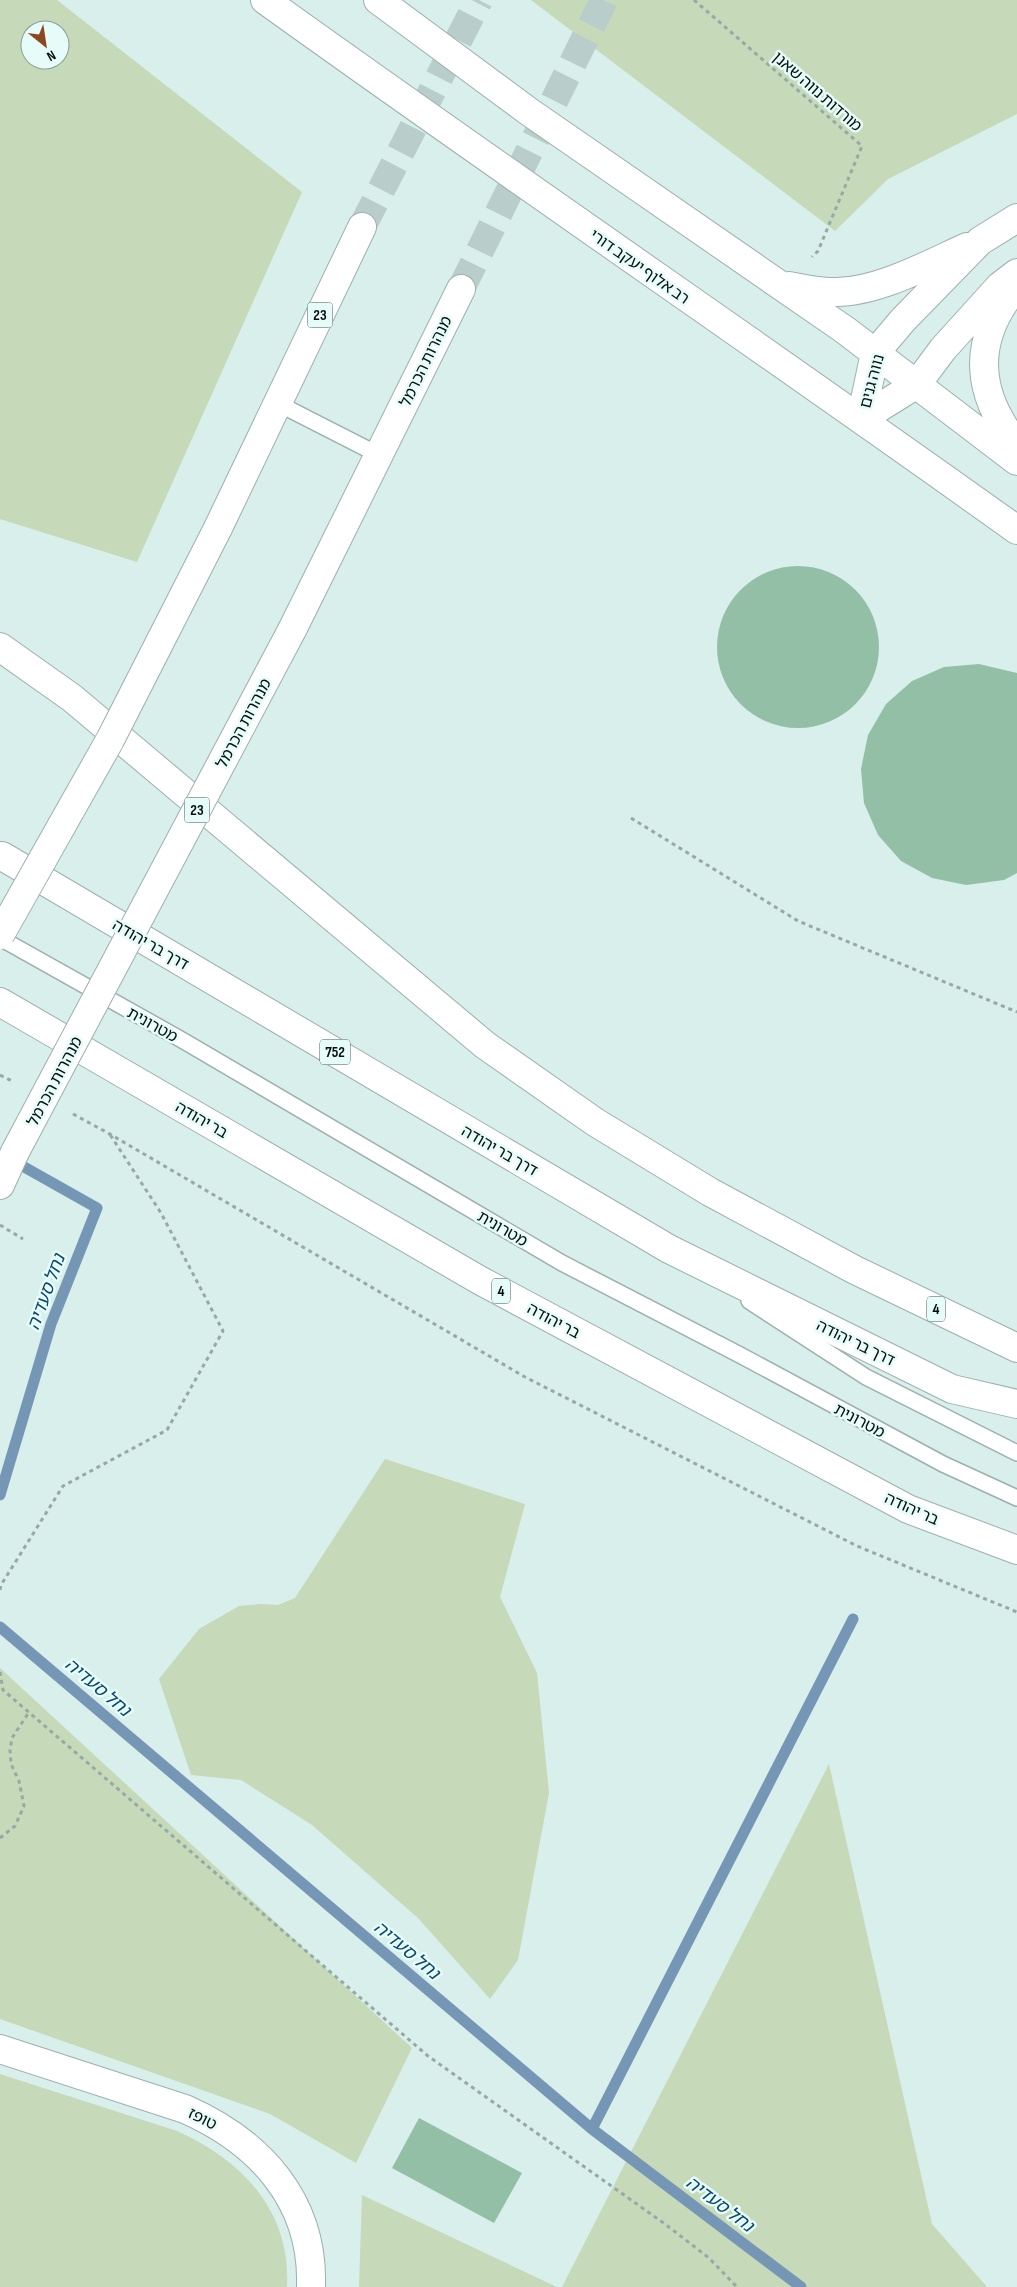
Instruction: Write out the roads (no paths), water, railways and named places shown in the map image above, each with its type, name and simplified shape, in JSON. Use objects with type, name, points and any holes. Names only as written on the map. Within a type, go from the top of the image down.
[{"type":"main road","name":"רב אלוף יעקב דורי","points":[[265,0],[632,261],[861,419],[1017,530]]},
{"type":"main road","points":[[378,0],[528,111],[782,284],[1017,460]]},
{"type":"main road","name":"נווה גנים","points":[[861,419],[875,353],[903,320],[980,241],[1017,218]]},
{"type":"main road","name":"23","points":[[0,937],[110,740],[218,528],[362,227]]},
{"type":"main road","points":[[782,284],[816,291],[837,292],[857,289],[912,271],[980,241]]},
{"type":"main road","name":"נווה גנים","points":[[861,419],[917,384],[943,349],[1000,286],[1017,273]]},
{"type":"main road","points":[[1017,287],[1000,309],[986,345],[985,380],[995,415],[1017,446]]},
{"type":"main road","name":"מנהרות הכרמל","points":[[0,1185],[15,1152],[292,630],[461,289]]},
{"type":"main road","name":"4","points":[[0,646],[72,698],[485,1045],[595,1122],[710,1192],[855,1270],[1017,1348]]},
{"type":"main road","name":"דרך בר יהודה","points":[[1,856],[669,1249],[952,1390],[1017,1404]]},
{"type":"main road","name":"בר יהודה","points":[[0,1002],[481,1281],[908,1509],[1017,1550]]},
{"type":"main road","name":"טופז","points":[[0,2049],[186,2109],[211,2120],[237,2138],[261,2157],[282,2181],[298,2213],[309,2244],[312,2287]]},
{"type":"lane","points":[[278,403],[378,455]]},
{"type":"lane","name":"מטרונית","points":[[0,937],[182,1040],[562,1263],[740,1355],[943,1464],[1017,1498]]},
{"type":"lane","points":[[669,1249],[866,1377],[1017,1453]]},
{"type":"waterway","name":"נחל סעדיה","points":[[0,1495],[51,1324],[97,1208],[10,1159]]},
{"type":"waterway","points":[[592,2129],[853,1619]]},
{"type":"waterway","name":"נחל סעדיה","points":[[0,1627],[592,2129],[801,2287]]},
{"type":"tunnel","points":[[362,227],[479,0]]},
{"type":"tunnel","points":[[461,289],[604,0]]}]
